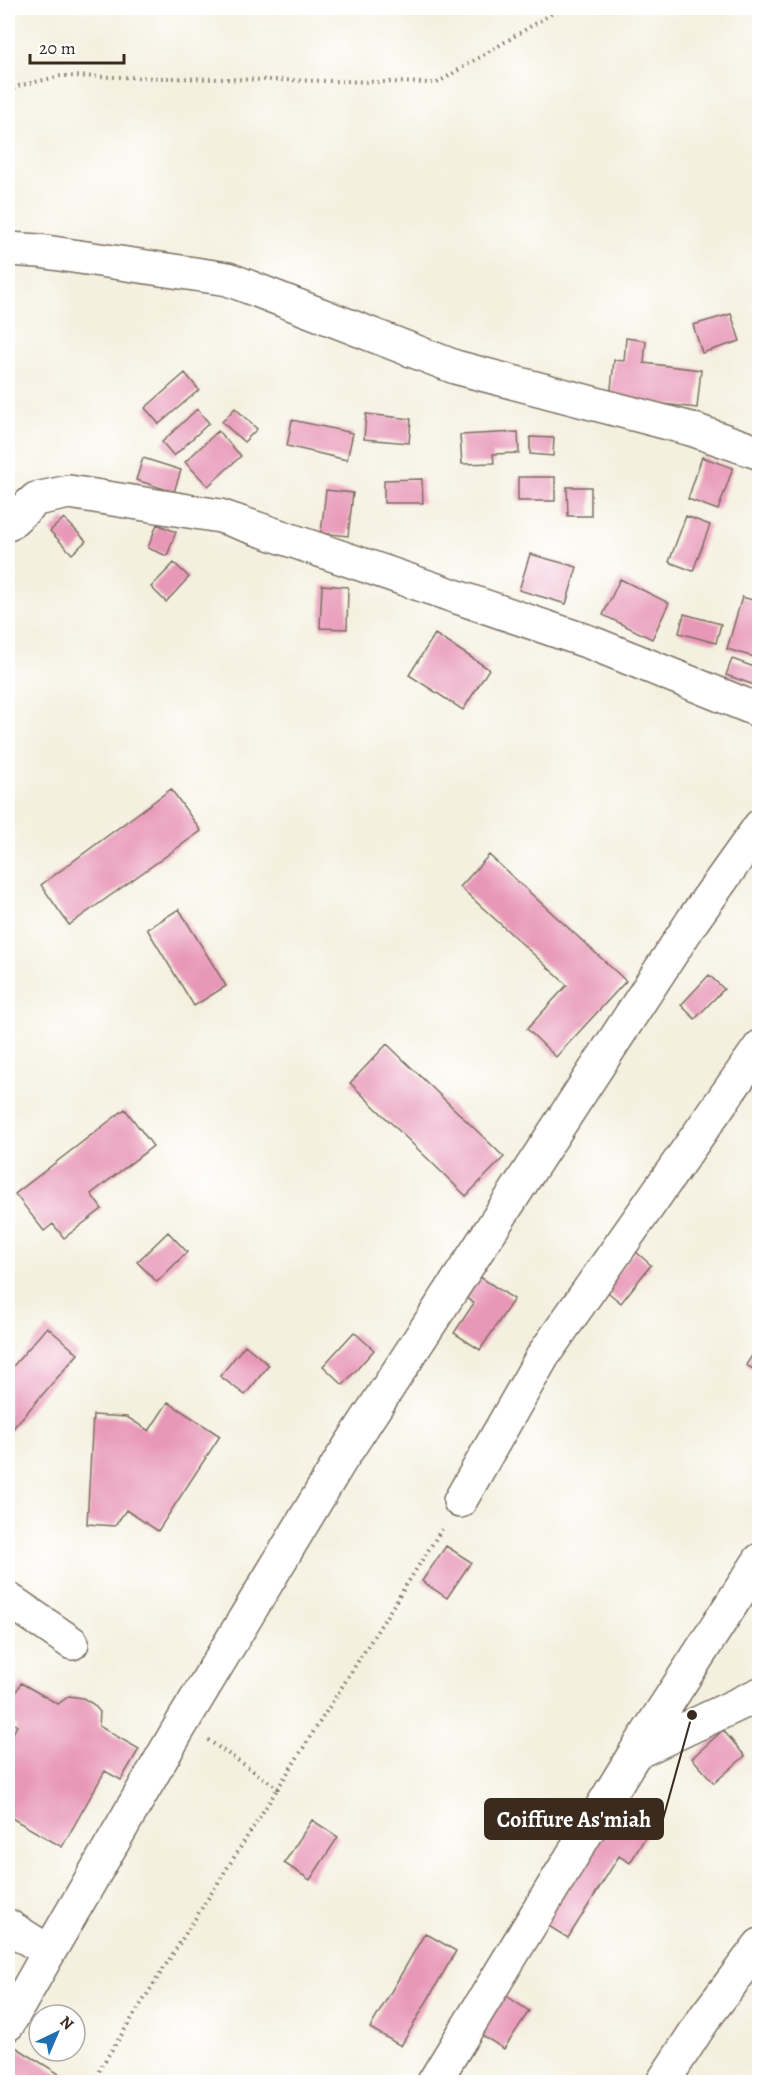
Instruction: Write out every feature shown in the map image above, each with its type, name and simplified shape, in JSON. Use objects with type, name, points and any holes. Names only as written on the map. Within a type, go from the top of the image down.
[{"type":"street","points":[[8,249],[39,251],[228,279],[455,367],[691,429],[759,453]]},
{"type":"street","points":[[8,524],[36,499],[69,492],[220,516],[592,643],[759,711]]},
{"type":"street","points":[[8,2024],[182,1723],[340,1461],[693,920],[759,826]]},
{"type":"street","points":[[459,1501],[544,1354],[759,1047]]},
{"type":"street","points":[[434,2082],[635,1753],[759,1560]]},
{"type":"street","points":[[8,1599],[72,1643]]},
{"type":"street","points":[[635,1753],[759,1694]]},
{"type":"street","points":[[8,1926],[49,1952]]},
{"type":"street","points":[[663,2082],[706,2016],[759,1945]]},
{"type":"path","points":[[8,92],[18,86],[61,76],[437,83],[561,8]]},
{"type":"path","points":[[94,2082],[101,2067],[459,1501]]},
{"type":"path","points":[[182,1723],[278,1788]]},
{"type":"building","points":[[731,314],[740,341],[702,353],[693,325]]},
{"type":"building","points":[[626,338],[646,341],[644,363],[701,370],[697,408],[610,398],[614,360],[624,361]]},
{"type":"building","points":[[185,373],[199,390],[159,424],[145,408]]},
{"type":"building","points":[[235,408],[257,429],[244,442],[222,422]]},
{"type":"building","points":[[197,409],[209,423],[174,456],[162,442]]},
{"type":"building","points":[[366,414],[411,419],[409,443],[364,439]]},
{"type":"building","points":[[292,420],[353,433],[347,460],[287,446]]},
{"type":"building","points":[[218,431],[241,456],[208,486],[185,462]]},
{"type":"building","points":[[518,432],[519,453],[493,454],[494,463],[462,464],[460,435]]},
{"type":"building","points":[[530,437],[554,438],[553,456],[530,454]]},
{"type":"building","points":[[702,457],[733,468],[718,510],[688,499]]},
{"type":"building","points":[[143,458],[181,470],[174,492],[136,480]]},
{"type":"building","points":[[518,477],[555,477],[555,501],[518,501]]},
{"type":"building","points":[[422,479],[423,503],[384,503],[384,480]]},
{"type":"building","points":[[567,487],[591,487],[591,516],[568,516]]},
{"type":"building","points":[[326,490],[353,493],[348,536],[321,533]]},
{"type":"building","points":[[686,516],[710,525],[693,571],[669,562]]},
{"type":"building","points":[[64,518],[86,541],[72,554],[50,531]]},
{"type":"building","points":[[157,524],[176,532],[167,556],[148,548]]},
{"type":"building","points":[[530,554],[577,567],[566,604],[519,590]]},
{"type":"building","points":[[174,563],[189,577],[166,602],[151,587]]},
{"type":"building","points":[[620,579],[669,603],[652,639],[603,615]]},
{"type":"building","points":[[322,585],[348,587],[347,629],[320,628]]},
{"type":"building","points":[[742,597],[760,602],[757,658],[727,649]]},
{"type":"building","points":[[684,614],[721,624],[716,643],[679,633]]},
{"type":"building","points":[[435,634],[489,669],[463,710],[409,675]]},
{"type":"building","points":[[732,659],[760,669],[760,687],[726,675]]},
{"type":"building","points":[[171,789],[201,831],[69,925],[41,885]]},
{"type":"building","points":[[489,855],[626,981],[556,1057],[527,1029],[567,985],[460,887]]},
{"type":"building","points":[[179,909],[226,986],[194,1006],[147,929]]},
{"type":"building","points":[[709,975],[724,989],[695,1019],[681,1005]]},
{"type":"building","points":[[387,1044],[504,1157],[466,1196],[350,1083]]},
{"type":"building","points":[[125,1109],[153,1146],[91,1194],[102,1209],[64,1238],[53,1224],[44,1231],[15,1194]]},
{"type":"building","points":[[168,1232],[187,1252],[157,1282],[137,1262]]},
{"type":"building","points":[[635,1251],[651,1265],[621,1303],[604,1289]]},
{"type":"building","points":[[474,1273],[514,1299],[480,1350],[454,1333],[474,1303],[460,1294]]},
{"type":"building","points":[[47,1327],[78,1354],[8,1434],[8,1372]]},
{"type":"building","points":[[354,1332],[374,1350],[343,1385],[323,1366]]},
{"type":"building","points":[[760,1343],[760,1373],[746,1365]]},
{"type":"building","points":[[245,1345],[269,1365],[245,1395],[220,1376]]},
{"type":"building","points":[[168,1402],[220,1436],[158,1531],[126,1510],[115,1526],[87,1524],[93,1415],[127,1417],[149,1431]]},
{"type":"building","points":[[446,1546],[471,1562],[447,1598],[422,1581]]},
{"type":"building","points":[[21,1683],[58,1704],[69,1696],[83,1698],[100,1712],[99,1726],[139,1749],[121,1780],[105,1771],[62,1847],[8,1816],[8,1742],[17,1726],[8,1720],[8,1707]]},
{"type":"building","points":[[723,1730],[745,1756],[714,1783],[692,1758]]},
{"type":"building","points":[[615,1805],[651,1828],[630,1863],[619,1856],[568,1938],[542,1922]]},
{"type":"building","points":[[312,1820],[338,1837],[310,1880],[284,1863]]},
{"type":"building","points":[[425,1933],[456,1951],[401,2046],[370,2028]]},
{"type":"building","points":[[502,1993],[529,2011],[504,2049],[477,2032]]},
{"type":"building","points":[[9,2043],[27,2054],[27,2063],[41,2063],[72,2082],[8,2082]]},
{"type":"place","name":"Coiffure As'miah","points":[[692,1715]]}]
